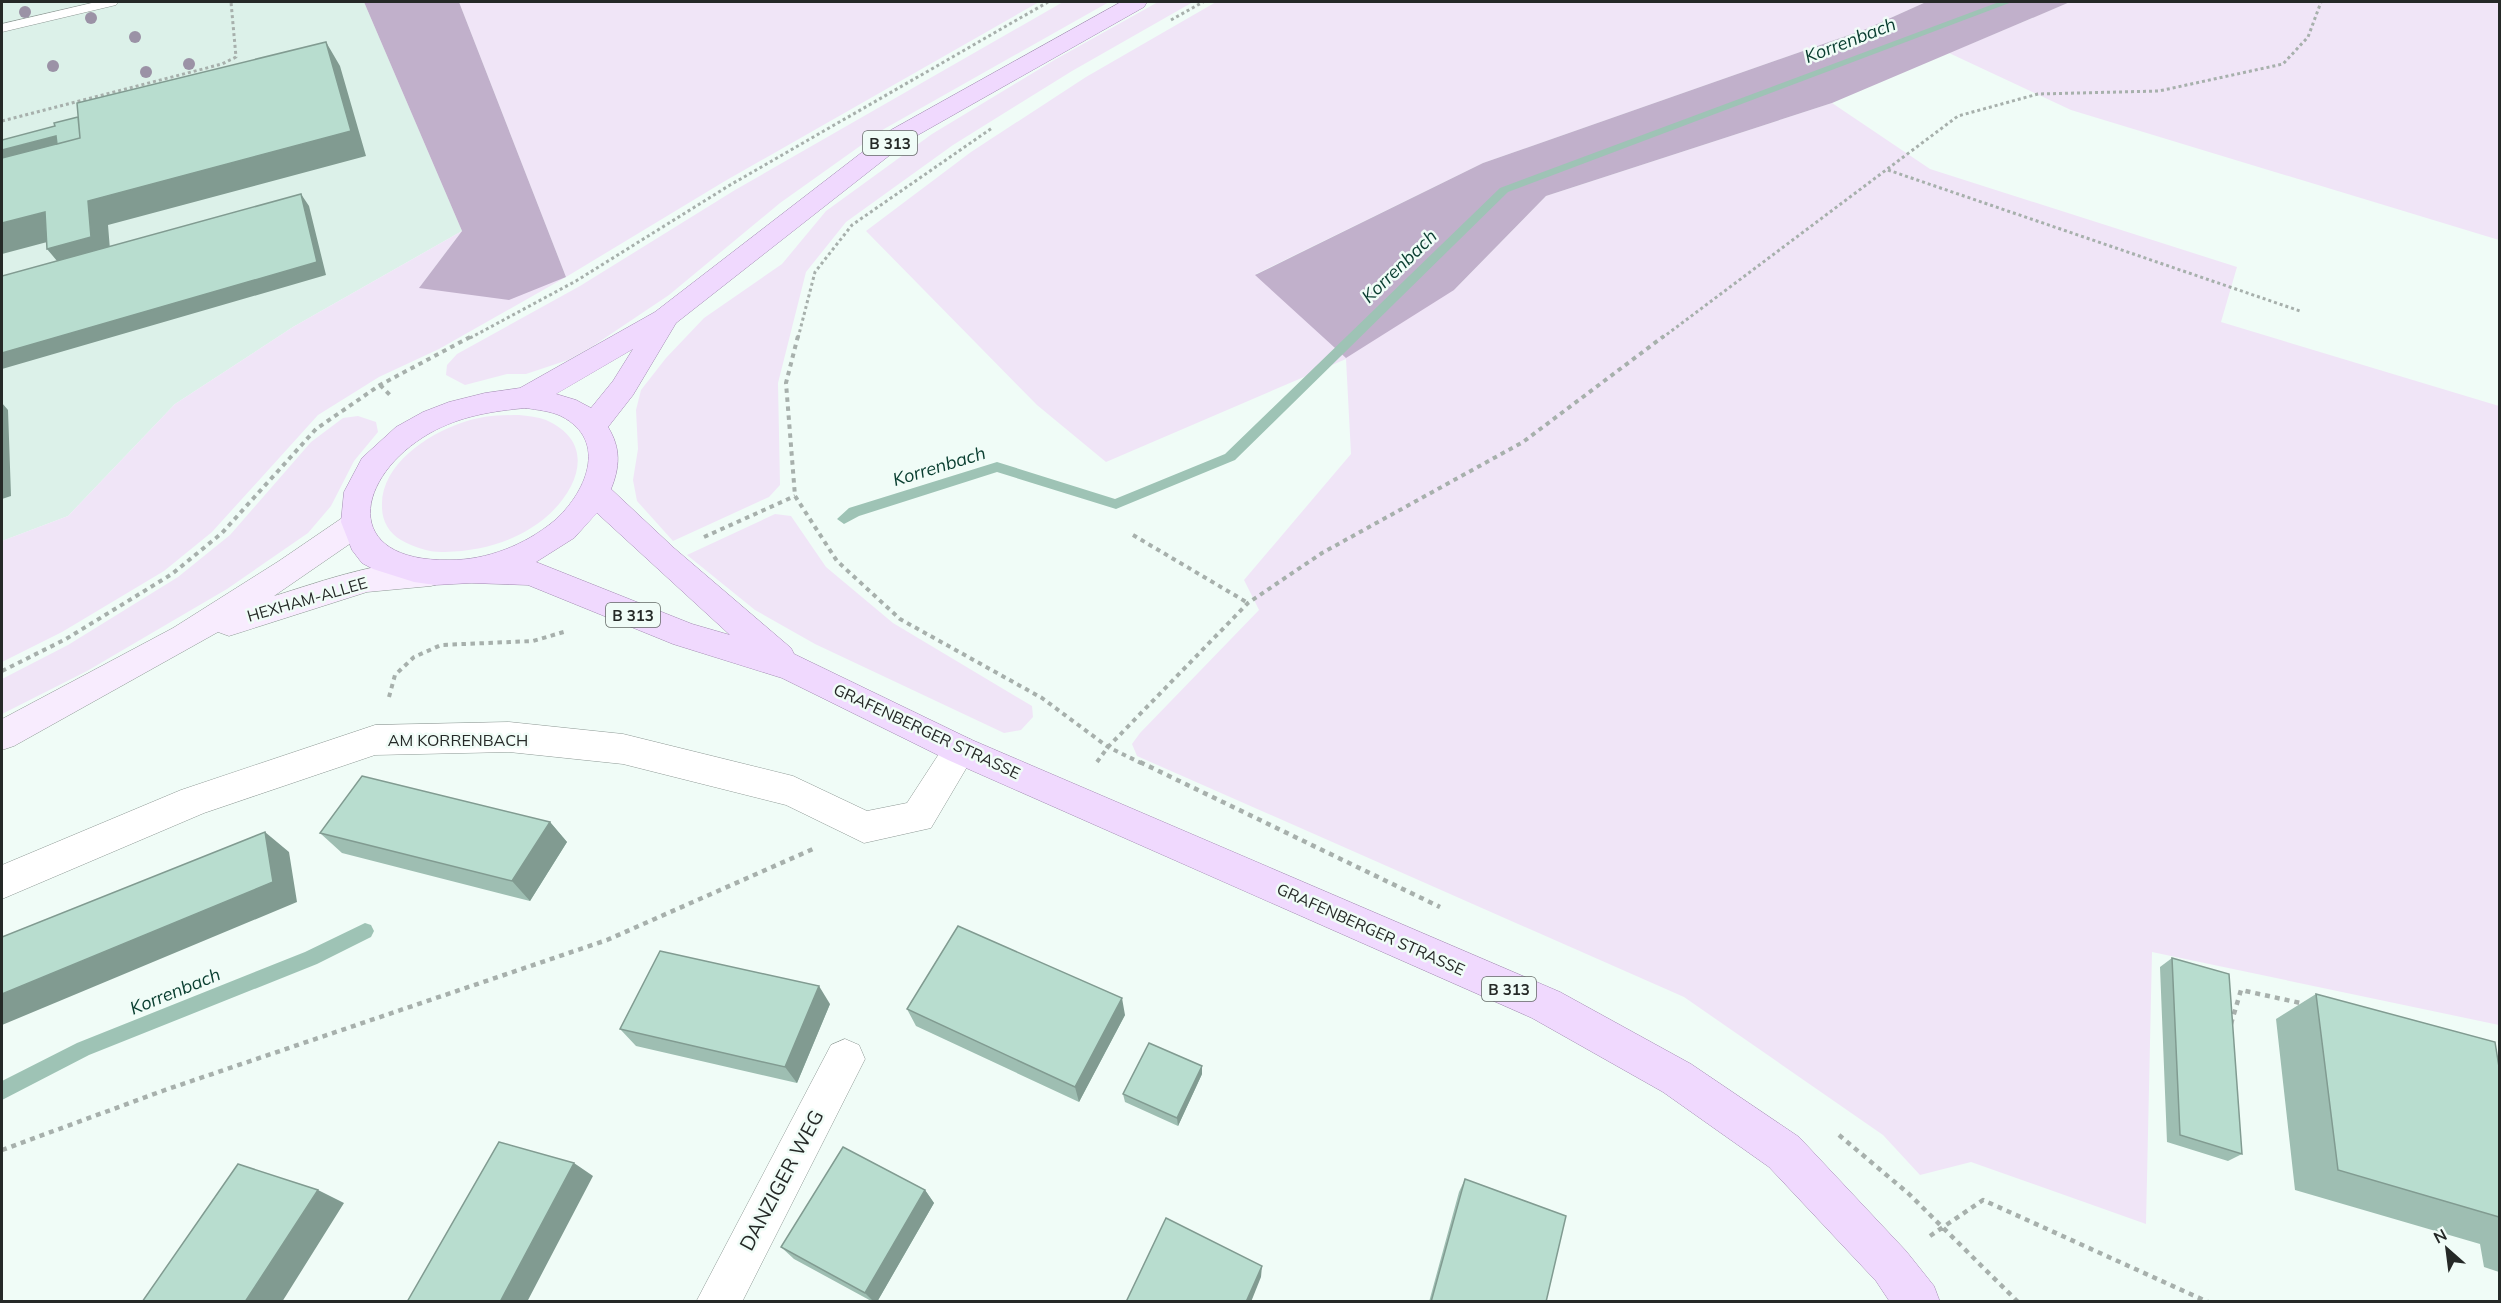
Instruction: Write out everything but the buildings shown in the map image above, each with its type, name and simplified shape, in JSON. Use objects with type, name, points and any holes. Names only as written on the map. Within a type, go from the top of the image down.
[{"type":"main road","name":"B 313","points":[[526,398],[665,318],[900,135],[1136,2]]},
{"type":"main road","name":"B 313","points":[[593,426],[623,388],[665,318]]},
{"type":"main road","points":[[526,398],[553,403],[576,412],[593,426],[603,445],[604,468],[596,492],[579,516],[554,537],[516,558],[473,571],[431,574],[395,566],[369,550],[356,524],[356,500],[368,473],[391,447],[421,425],[455,410],[491,401],[526,398]]},
{"type":"main road","name":"GRAFENBERGER STRASSE","points":[[596,492],[612,511],[682,575],[728,616],[792,667]]},
{"type":"main road","name":"HEXHAM-ALLEE","points":[[2,736],[185,637],[290,570],[356,524]]},
{"type":"main road","name":"GRAFENBERGER STRASSE","points":[[473,571],[531,573],[685,634],[792,667],[960,750],[1546,1005],[1677,1078],[1784,1152],[1891,1266],[1918,1302]]},
{"type":"main road","name":"HEXHAM-ALLEE","points":[[185,637],[367,580],[431,574]]},
{"type":"street","name":"AM KORRENBACH","points":[[2,882],[194,801],[375,740],[509,737],[623,749],[793,791],[864,826]]},
{"type":"street","points":[[864,826],[918,817],[960,750]]},
{"type":"street","name":"DANZIGER WEG","points":[[718,1302],[845,1059]]},
{"type":"lane","points":[[2,27],[111,2]]},
{"type":"path","points":[[2,121],[222,64],[236,57],[231,2]]},
{"type":"path","points":[[2,671],[66,639],[172,574],[222,532],[316,429],[380,385],[576,281],[730,185],[1048,2]]},
{"type":"path","points":[[1165,24],[1203,2]]},
{"type":"path","points":[[1000,123],[852,225],[815,272],[786,383],[795,496],[837,561],[900,619],[1042,698],[1108,747],[1248,603],[1322,553],[1523,442],[1958,116],[2038,94],[2159,91],[2283,64],[2308,37],[2321,2]]},
{"type":"path","points":[[79,102],[80,111]]},
{"type":"path","points":[[1887,170],[2300,311]]},
{"type":"path","points":[[701,539],[795,496]]},
{"type":"path","points":[[1133,534],[1248,603]]},
{"type":"path","points":[[375,740],[395,675],[414,657],[441,645],[533,641],[575,627]]},
{"type":"path","points":[[2,1150],[165,1090],[607,940],[864,826]]},
{"type":"path","points":[[2230,1030],[2241,990],[2312,1005]]},
{"type":"path","points":[[1891,1266],[1943,1225],[1983,1200],[2208,1302]]},
{"type":"shaded area","points":[[2,2],[364,2],[462,231],[293,327],[175,404],[68,516],[2,541]]},
{"type":"shaded area","points":[[364,2],[459,2],[566,277],[509,300],[419,288],[462,231]]},
{"type":"shaded area","points":[[459,2],[1039,2],[725,181],[566,277]]},
{"type":"shaded area","points":[[1063,2],[1109,2],[884,129],[780,203],[669,295],[593,346],[568,360],[526,374],[507,374],[465,385],[446,375],[447,365],[457,354],[580,286],[735,190]]},
{"type":"shaded area","points":[[1158,2],[1193,2],[1072,71],[953,145],[846,222],[806,272],[778,383],[780,485],[769,497],[673,541],[637,501],[633,480],[638,449],[636,410],[641,390],[666,358],[704,318],[782,264],[826,211],[932,134],[1056,59]]},
{"type":"shaded area","points":[[1216,2],[1926,2],[1866,29],[1483,163],[1256,274],[1454,290],[1546,196],[1832,103],[1930,169],[2237,267],[2221,322],[2499,406],[2499,1025],[2152,952],[2146,1224],[1971,1162],[1920,1175],[1883,1135],[1684,997],[1137,756],[1132,744],[1140,733],[1259,610],[1244,580],[1351,454],[1346,359],[1106,462],[1037,405],[866,231],[971,152],[1086,77]]},
{"type":"shaded area","points":[[1926,2],[2070,2],[1832,103],[1546,196],[1454,290],[1346,358],[1255,275],[1483,163],[1866,29]]},
{"type":"shaded area","points":[[2070,2],[2499,2],[2499,240],[2071,110],[1949,53]]},
{"type":"shaded area","points":[[462,231],[420,287],[566,277],[439,349],[379,377],[318,415],[212,532],[164,571],[62,632],[2,662],[2,541],[68,516],[175,404],[293,327]]},
{"type":"shaded area","points":[[519,415],[546,420],[564,431],[574,444],[578,459],[576,475],[569,490],[546,518],[511,539],[468,550],[439,552],[428,550],[406,543],[393,534],[383,517],[383,492],[389,478],[408,454],[434,435],[461,423],[490,416]]},
{"type":"shaded area","points":[[358,416],[376,422],[378,432],[354,461],[331,506],[308,533],[227,589],[87,671],[2,714],[2,679],[68,645],[178,577],[230,535],[311,442],[343,418]]},
{"type":"shaded area","points":[[775,514],[791,516],[826,567],[893,623],[1032,706],[1033,717],[1021,730],[1004,733],[815,644],[755,610],[687,555]]},
{"type":"waterway","name":"Korrenbach","points":[[844,519],[854,512],[997,467],[1116,504],[1230,457],[1504,190],[2007,2]]},
{"type":"waterway","name":"Korrenbach","points":[[2,1091],[83,1049],[311,958],[365,931]]}]
